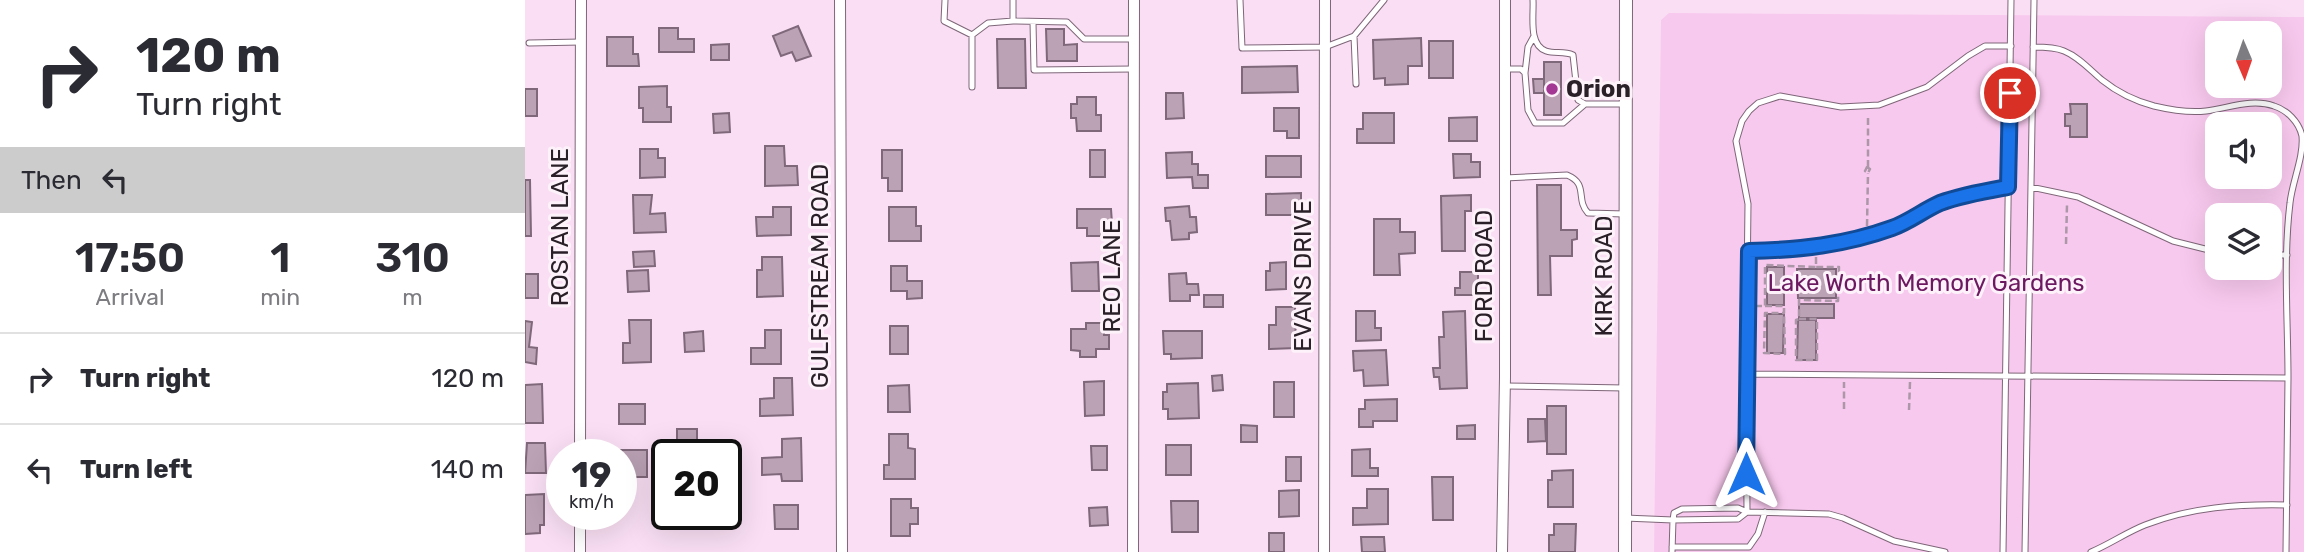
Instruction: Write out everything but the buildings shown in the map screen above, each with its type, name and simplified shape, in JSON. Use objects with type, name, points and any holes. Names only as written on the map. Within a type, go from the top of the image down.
[{"type":"street","name":"ROSTAN LANE","points":[[580,439],[581,0]]},
{"type":"street","name":"GULFSTREAM ROAD","points":[[840,0],[842,552]]},
{"type":"street","name":"REO LANE","points":[[1133,552],[1134,0]]},
{"type":"street","name":"EVANS DRIVE","points":[[1324,552],[1325,0]]},
{"type":"street","name":"FORD ROAD","points":[[1502,552],[1505,0]]},
{"type":"street","name":"KIRK ROAD","points":[[1625,552],[1626,0]]},
{"type":"street","points":[[580,530],[580,552]]},
{"type":"lane","points":[[944,0],[944,21],[972,35]]},
{"type":"lane","points":[[1013,0],[1013,22]]},
{"type":"lane","points":[[1240,0],[1242,48],[1325,47],[1355,36],[1384,0]]},
{"type":"lane","points":[[1533,0],[1534,36],[1542,50],[1573,55],[1578,100],[1585,104],[1625,104]]},
{"type":"lane","points":[[2003,552],[2011,0]]},
{"type":"lane","points":[[2025,552],[2034,0]]},
{"type":"lane","points":[[1033,22],[1034,70],[1134,69]]},
{"type":"lane","points":[[972,35],[988,23],[1067,22],[1084,39],[1134,39]]},
{"type":"lane","points":[[972,35],[972,87]]},
{"type":"lane","points":[[1355,36],[1356,84]]},
{"type":"lane","points":[[1534,36],[1528,47],[1525,72],[1528,110],[1535,123],[1563,123],[1585,104]]},
{"type":"lane","points":[[529,43],[581,42]]},
{"type":"lane","points":[[1747,512],[1749,251],[1747,195],[1736,141],[1742,121],[1758,103],[1780,96],[1823,106],[1868,106],[1894,101],[1927,87],[1968,55],[1986,46],[2011,46]]},
{"type":"lane","points":[[2033,47],[2053,47],[2064,51],[2117,91],[2155,106],[2188,111],[2205,111],[2250,103],[2265,103],[2278,107],[2290,115],[2302,136],[2302,149],[2290,203],[2287,255],[2286,552]]},
{"type":"lane","points":[[1505,68],[1521,69],[1525,72]]},
{"type":"lane","points":[[1505,178],[1567,175],[1576,179],[1580,186],[1582,206],[1588,213],[1625,214]]},
{"type":"lane","points":[[1749,251],[1816,248],[1867,237],[1897,227],[1939,204],[1978,192],[2008,187]]},
{"type":"lane","points":[[2031,187],[2097,205],[2173,241],[2205,249]]},
{"type":"lane","points":[[2282,255],[2287,255]]},
{"type":"lane","points":[[1746,374],[2288,378]]},
{"type":"lane","points":[[1504,386],[1625,388]]},
{"type":"lane","points":[[2091,552],[2143,526],[2184,513],[2233,505],[2287,505]]},
{"type":"lane","points":[[1765,512],[1758,534],[1749,547],[1672,550],[1674,513],[1682,509],[1738,508],[1747,512],[1765,512],[1829,514],[1894,541],[1945,552]]},
{"type":"lane","points":[[1625,519],[1738,519],[1747,512]]},
{"type":"path","points":[[1867,237],[1867,173],[1870,170],[1867,167],[1868,106]]},
{"type":"path","points":[[2066,244],[2067,195]]},
{"type":"path","points":[[1816,248],[1816,267]]},
{"type":"path","points":[[1765,306],[1765,265],[1839,267],[1838,301],[1799,300],[1799,320],[1796,320],[1797,360],[1817,360],[1817,319],[1799,320]]},
{"type":"path","points":[[1748,305],[1784,306],[1785,354],[1764,354],[1765,313],[1784,313]]},
{"type":"path","points":[[1844,375],[1844,409]]},
{"type":"path","points":[[1909,410],[1910,376]]},
{"type":"green space","name":"Lake Worth Memory Gardens","points":[[1669,13],[2304,17],[2304,552],[1654,552],[1661,20]]},
{"type":"place","name":"Orion","points":[[1552,89]]},
{"type":"route","points":[[1746,474],[1749,251],[1816,248],[1847,242],[1897,227],[1939,204],[1978,192],[2008,187],[2010,93]]}]
